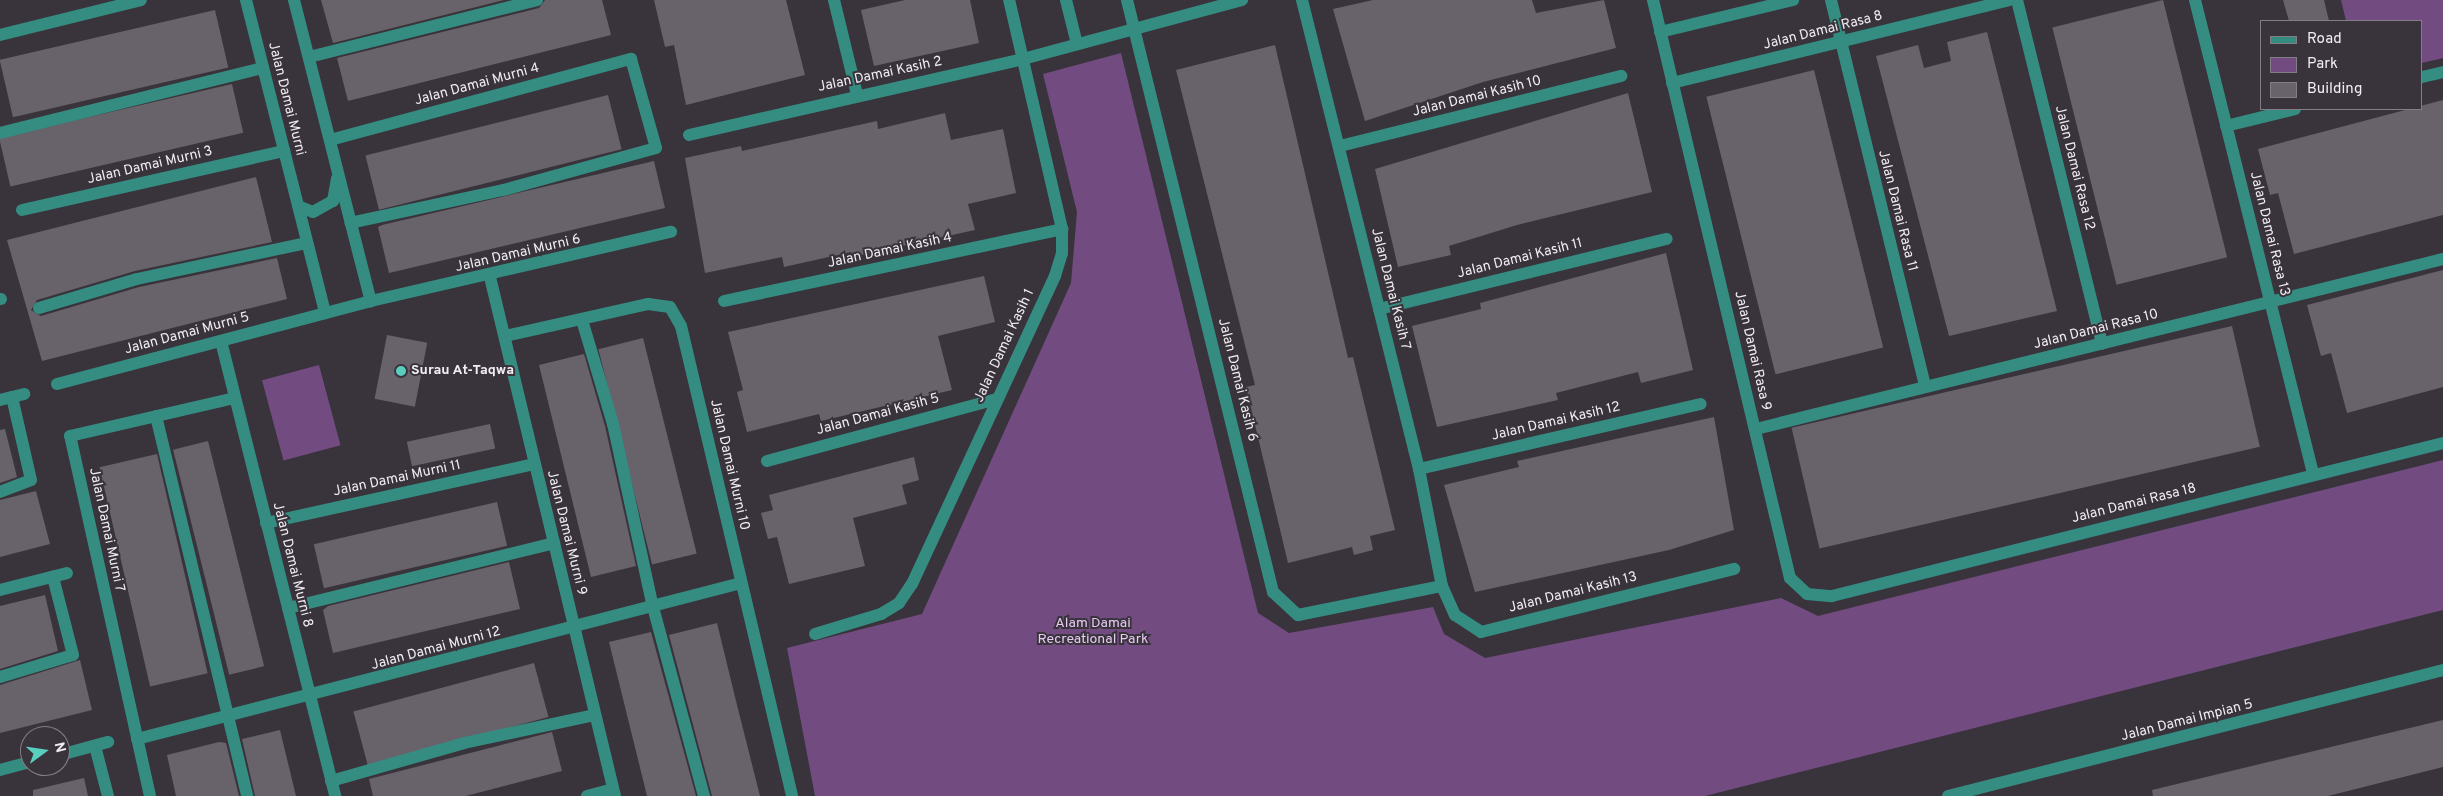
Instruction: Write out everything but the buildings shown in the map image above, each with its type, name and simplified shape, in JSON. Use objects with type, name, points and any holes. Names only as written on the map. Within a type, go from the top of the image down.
[{"type":"street","points":[[0,35],[141,0]]},
{"type":"street","name":"Jalan Damai Murni","points":[[246,0],[325,313]]},
{"type":"street","points":[[294,0],[371,301]]},
{"type":"street","points":[[309,57],[537,0]]},
{"type":"street","points":[[834,0],[857,94]]},
{"type":"street","name":"Jalan Damai Kasih 1","points":[[815,634],[862,622],[899,603],[1055,276],[1062,253],[1062,229],[1009,0]]},
{"type":"street","points":[[1066,0],[1077,44]]},
{"type":"street","name":"Jalan Damai Kasih 6","points":[[1127,0],[1273,592],[1298,615],[1442,586]]},
{"type":"street","name":"Jalan Damai Kasih 2","points":[[689,135],[857,94],[1023,59],[1242,0]]},
{"type":"street","name":"Jalan Damai Kasih 7","points":[[1302,0],[1419,468],[1442,586]]},
{"type":"street","name":"Jalan Damai Rasa 9","points":[[1653,0],[1790,578],[1807,594],[1832,596]]},
{"type":"street","points":[[1660,32],[1793,0]]},
{"type":"street","name":"Jalan Damai Rasa 11","points":[[1831,0],[1925,387]]},
{"type":"street","name":"Jalan Damai Rasa 8","points":[[1672,83],[2009,0]]},
{"type":"street","name":"Jalan Damai Rasa 12","points":[[2017,0],[2102,344]]},
{"type":"street","name":"Jalan Damai Rasa 13","points":[[2195,0],[2313,476]]},
{"type":"street","name":"Jalan Damai Murni 4","points":[[330,140],[631,59],[656,148],[503,190],[351,224]]},
{"type":"street","points":[[0,133],[263,68]]},
{"type":"street","points":[[2423,77],[2443,72]]},
{"type":"street","name":"Jalan Damai Kasih 10","points":[[1340,146],[1620,76]]},
{"type":"street","points":[[2226,126],[2291,110]]},
{"type":"street","name":"Jalan Damai Murni 3","points":[[22,210],[284,151]]},
{"type":"street","points":[[298,206],[313,212],[332,201],[338,173]]},
{"type":"street","name":"Jalan Damai Kasih 4","points":[[724,302],[1062,229]]},
{"type":"street","name":"Jalan Damai Murni 6","points":[[325,313],[371,301],[490,277],[671,232]]},
{"type":"street","name":"Jalan Damai Kasih 11","points":[[1379,309],[1667,239]]},
{"type":"street","points":[[39,308],[138,279],[307,243]]},
{"type":"street","name":"Jalan Damai Rasa 10","points":[[1756,429],[2443,259]]},
{"type":"street","name":"Jalan Damai Murni 9","points":[[490,277],[614,793]]},
{"type":"street","name":"Jalan Damai Murni 10","points":[[505,336],[648,304],[670,307],[681,326],[792,796]]},
{"type":"street","name":"Jalan Damai Murni 5","points":[[57,384],[325,313]]},
{"type":"street","points":[[582,320],[613,424],[653,607],[704,796]]},
{"type":"street","name":"Jalan Damai Murni 8","points":[[221,340],[335,796]]},
{"type":"street","points":[[0,492],[31,480],[12,398]]},
{"type":"street","name":"Jalan Damai Murni 7","points":[[150,796],[70,436],[235,398]]},
{"type":"street","name":"Jalan Damai Kasih 5","points":[[767,461],[997,399]]},
{"type":"street","name":"Jalan Damai Kasih 12","points":[[1419,468],[1701,404]]},
{"type":"street","points":[[156,416],[247,796]]},
{"type":"street","name":"Jalan Damai Rasa 18","points":[[1832,596],[2443,443]]},
{"type":"street","name":"Jalan Damai Murni 11","points":[[266,523],[534,464]]},
{"type":"street","points":[[288,608],[554,543]]},
{"type":"street","name":"Jalan Damai Kasih 13","points":[[1442,586],[1455,615],[1481,632],[1734,568]]},
{"type":"street","points":[[0,590],[67,573]]},
{"type":"street","points":[[0,677],[73,655],[53,577]]},
{"type":"street","name":"Jalan Damai Murni 12","points":[[137,739],[310,697],[741,583]]},
{"type":"street","name":"Jalan Damai Impian 5","points":[[1948,796],[2440,673]]},
{"type":"street","points":[[331,780],[464,743],[596,715]]},
{"type":"street","points":[[70,752],[108,742]]},
{"type":"street","points":[[95,746],[108,796]]},
{"type":"street","points":[[0,770],[20,765]]},
{"type":"street","points":[[587,796],[614,793]]},
{"type":"green space","points":[[2341,0],[2443,0],[2443,58],[2423,63],[2423,20],[2346,20]]},
{"type":"green space","name":"Alam Damai Recreational Park","points":[[1121,53],[1258,613],[1289,633],[1433,607],[1444,634],[1485,658],[1781,598],[1818,616],[2443,460],[2443,610],[1705,796],[815,796],[787,648],[922,614],[1071,283],[1077,212],[1043,74]]},
{"type":"green space","points":[[319,365],[340,445],[283,460],[262,380]]},
{"type":"place","name":"Surau At-Taqwa","points":[[401,371]]}]
